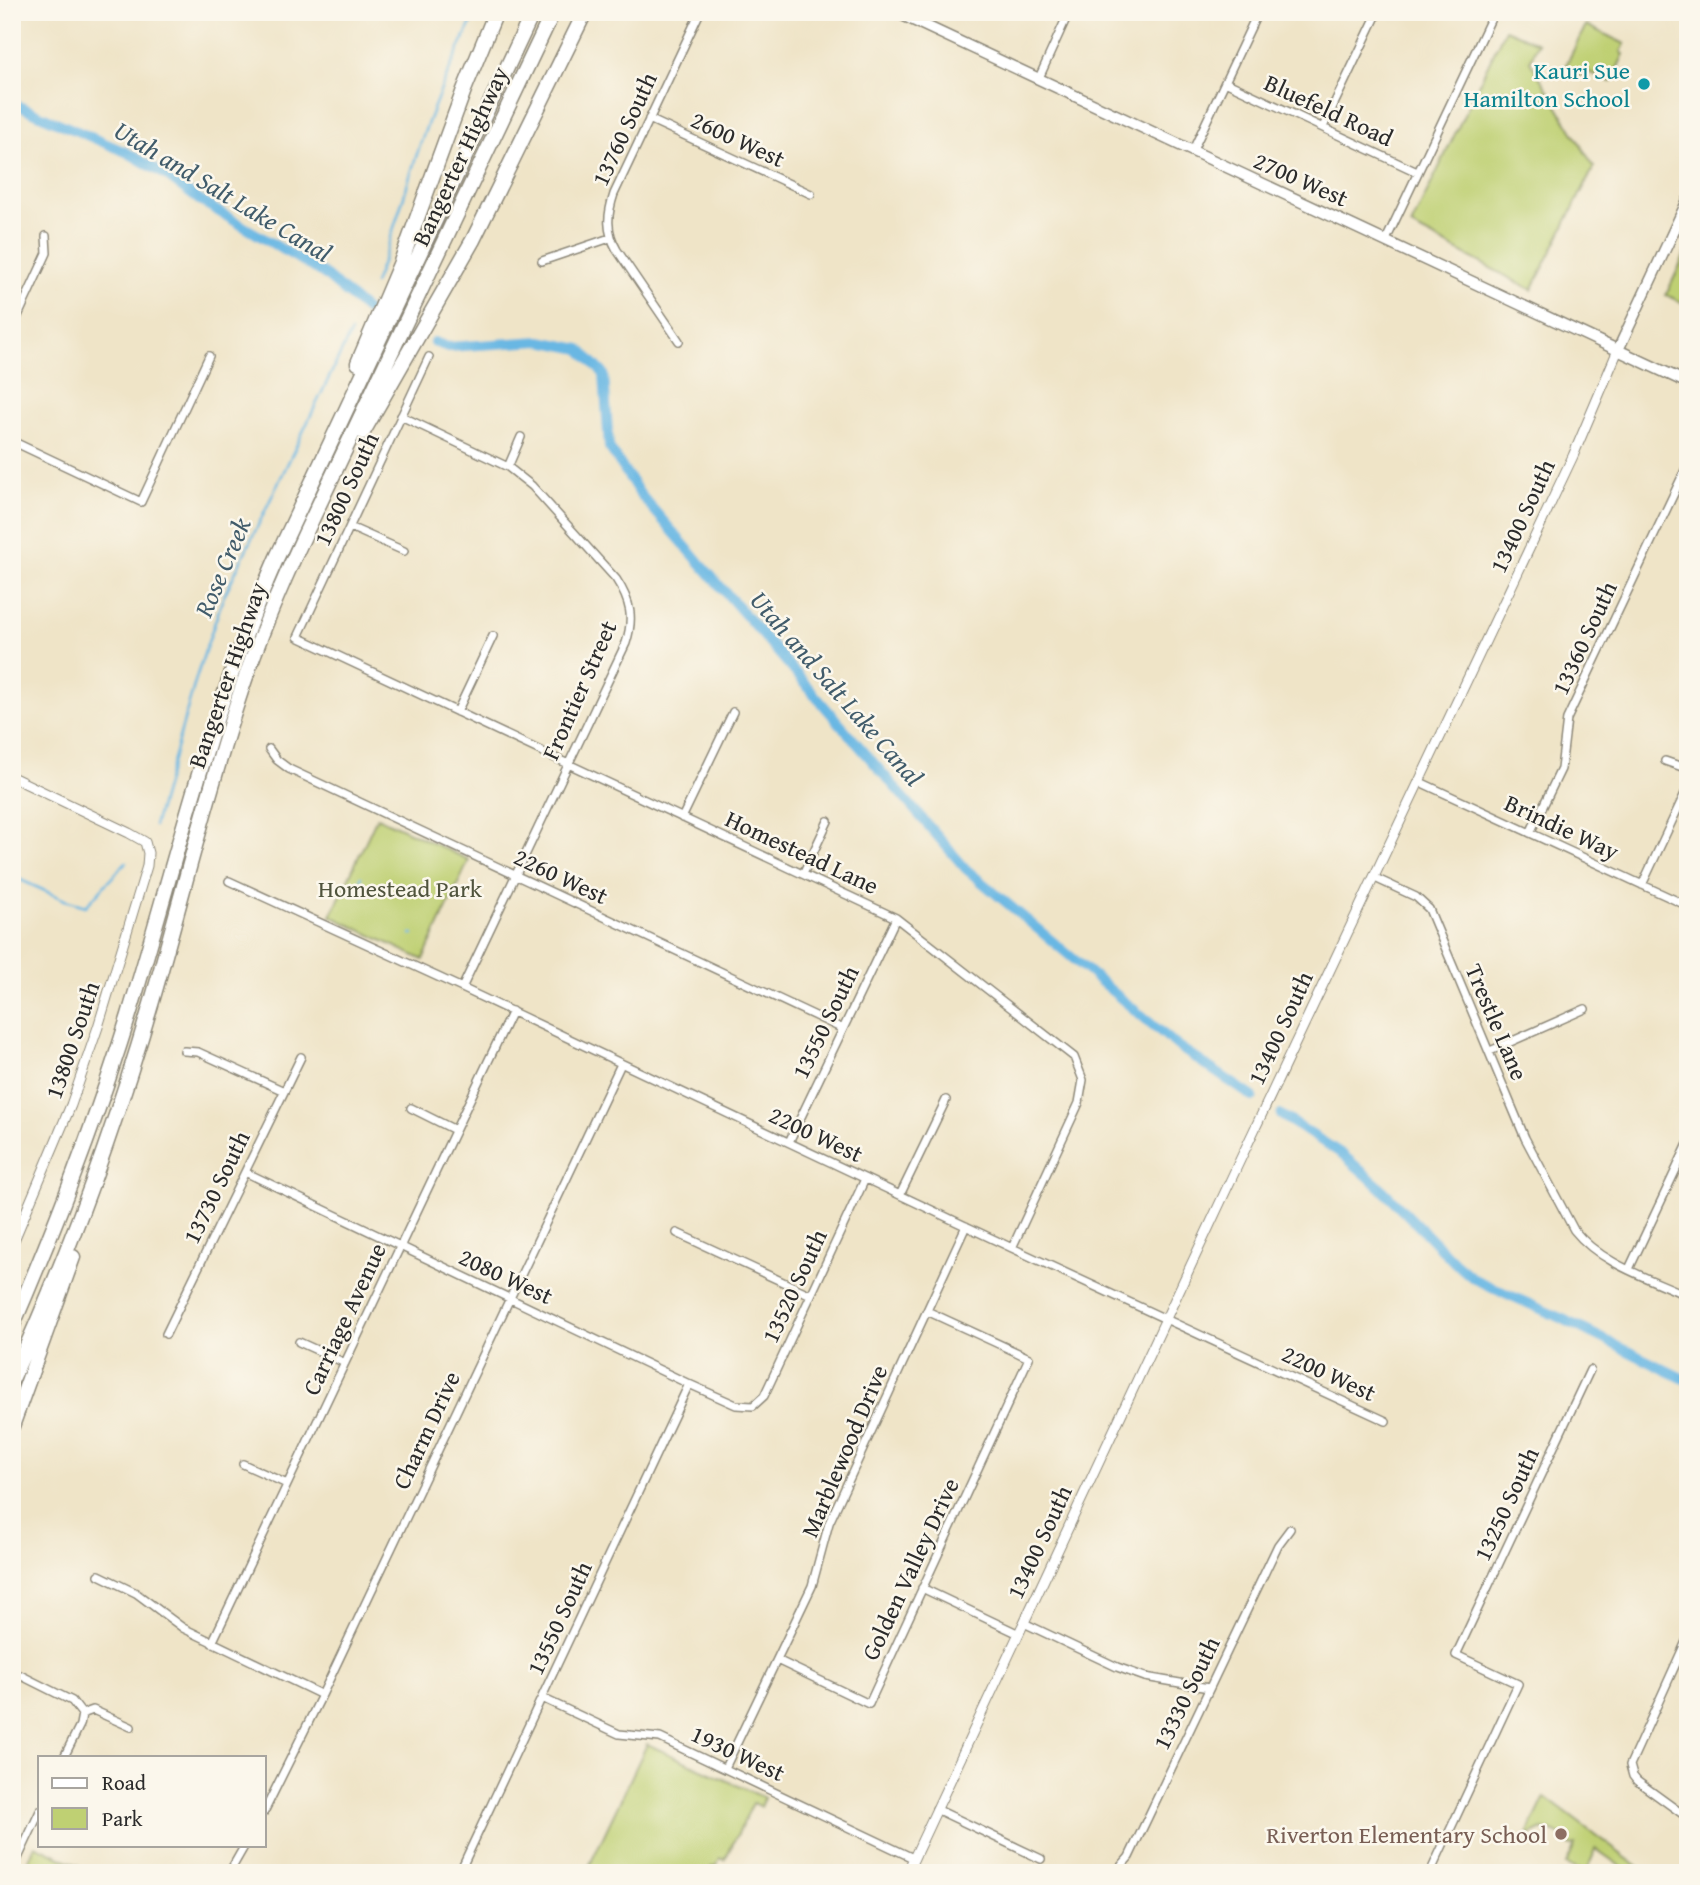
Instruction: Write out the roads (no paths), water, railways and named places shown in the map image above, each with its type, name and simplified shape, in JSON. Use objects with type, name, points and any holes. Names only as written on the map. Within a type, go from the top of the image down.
[{"type":"highway","points":[[314,479],[362,353],[406,249],[464,90],[496,12]]},
{"type":"highway","name":"Bangerter Highway","points":[[12,1327],[62,1204],[128,1017],[232,670],[264,586],[533,12]]},
{"type":"highway","name":"Bangerter Highway","points":[[12,1379],[97,1168],[141,1037],[242,689],[268,617],[553,12]]},
{"type":"highway","points":[[305,534],[473,240],[585,12]]},
{"type":"highway","points":[[12,1426],[71,1261],[97,1168]]},
{"type":"highway","points":[[12,1306],[62,1204]]},
{"type":"main road","name":"2700 West","points":[[896,12],[1688,383]]},
{"type":"main road","name":"13400 South","points":[[1618,350],[1688,200]]},
{"type":"street","name":"13760 South","points":[[610,238],[610,205],[699,12]]},
{"type":"street","points":[[1038,78],[1069,12]]},
{"type":"street","points":[[1192,152],[1258,12]]},
{"type":"street","points":[[1323,127],[1378,12]]},
{"type":"street","points":[[1386,240],[1494,12]]},
{"type":"street","name":"Bluefeld Road","points":[[1225,82],[1417,172]]},
{"type":"street","name":"2600 West","points":[[649,119],[811,194]]},
{"type":"street","points":[[12,329],[47,253],[46,236]]},
{"type":"street","points":[[542,261],[610,238],[679,341]]},
{"type":"street","name":"13400 South","points":[[906,1873],[1573,456],[1618,350]]},
{"type":"street","points":[[12,441],[141,502],[209,356]]},
{"type":"street","name":"13800 South","points":[[298,637],[429,357]]},
{"type":"street","name":"Frontier Street","points":[[401,416],[508,467],[532,486],[616,579],[631,611],[631,626],[626,643],[462,988]]},
{"type":"street","points":[[508,467],[521,437]]},
{"type":"street","name":"13360 South","points":[[1530,833],[1561,769],[1567,719],[1688,464]]},
{"type":"street","points":[[350,527],[404,551]]},
{"type":"street","points":[[457,712],[493,636]]},
{"type":"street","name":"Homestead Lane","points":[[298,637],[896,918],[1074,1057],[1083,1080],[1079,1103],[1012,1248]]},
{"type":"street","points":[[682,818],[733,712]]},
{"type":"street","name":"2260 West","points":[[269,750],[289,769],[843,1029]]},
{"type":"street","points":[[1665,761],[1688,769]]},
{"type":"street","name":"13800 South","points":[[12,777],[145,842],[148,853],[147,866],[99,1027],[71,1105],[12,1245]]},
{"type":"street","name":"Brindie Way","points":[[1420,782],[1688,906]]},
{"type":"street","points":[[1642,885],[1688,787]]},
{"type":"street","points":[[803,874],[828,821]]},
{"type":"street","name":"Trestle Lane","points":[[1375,878],[1416,897],[1429,909],[1525,1138],[1574,1230],[1591,1248],[1688,1296]]},
{"type":"street","name":"2200 West","points":[[229,881],[1386,1421]]},
{"type":"street","name":"13550 South","points":[[789,1142],[896,918]]},
{"type":"street","points":[[1490,1051],[1585,1009]]},
{"type":"street","name":"Carriage Avenue","points":[[212,1643],[512,1011]]},
{"type":"street","points":[[184,1051],[198,1052],[284,1091]]},
{"type":"street","name":"13730 South","points":[[166,1334],[301,1057]]},
{"type":"street","name":"Charm Drive","points":[[266,1808],[323,1695],[621,1064]]},
{"type":"street","points":[[900,1195],[946,1100]]},
{"type":"street","points":[[411,1108],[455,1129]]},
{"type":"street","points":[[1629,1269],[1688,1144]]},
{"type":"street","name":"2080 West","points":[[245,1172],[690,1384],[736,1405],[753,1406]]},
{"type":"street","name":"13520 South","points":[[753,1406],[764,1396],[865,1179]]},
{"type":"street","name":"Marblewood Drive","points":[[725,1768],[812,1586],[829,1523],[966,1226]]},
{"type":"street","points":[[677,1233],[811,1295]]},
{"type":"street","name":"Golden Valley Drive","points":[[777,1660],[869,1704],[1029,1358],[927,1311]]},
{"type":"street","points":[[299,1342],[345,1363]]},
{"type":"street","name":"13250 South","points":[[1430,1873],[1518,1684],[1456,1655],[1590,1370]]},
{"type":"street","name":"13550 South","points":[[462,1867],[690,1384]]},
{"type":"street","points":[[243,1464],[287,1485]]},
{"type":"street","name":"13330 South","points":[[1115,1873],[1129,1857],[1278,1545],[1290,1529]]},
{"type":"street","points":[[99,1575],[136,1593],[183,1628],[323,1695]]},
{"type":"street","points":[[922,1588],[1019,1634]]},
{"type":"street","points":[[1024,1623],[1116,1667],[1145,1677],[1209,1688]]},
{"type":"street","points":[[1688,1637],[1631,1759],[1631,1771],[1637,1781],[1688,1818]]},
{"type":"street","points":[[12,1671],[72,1700],[82,1714],[80,1725],[64,1756]]},
{"type":"street","name":"1930 West","points":[[542,1698],[619,1734],[660,1738],[913,1858]]},
{"type":"street","points":[[82,1714],[93,1710],[131,1727]]},
{"type":"street","points":[[936,1809],[1041,1859]]},
{"type":"street","points":[[12,1871],[38,1815]]},
{"type":"street","points":[[229,1873],[244,1846]]},
{"type":"waterway","name":"Rose Creek","points":[[374,284],[429,120],[476,12]]},
{"type":"waterway","name":"Utah and Salt Lake Canal","points":[[12,103],[128,153],[164,174],[199,200],[324,274],[366,310]]},
{"type":"waterway","name":"Rose Creek","points":[[154,826],[197,675],[223,598],[351,332]]},
{"type":"waterway","name":"Utah and Salt Lake Canal","points":[[434,342],[448,347],[541,341],[580,349],[604,374],[609,447],[640,494],[966,869],[1179,1047],[1253,1097]]},
{"type":"waterway","name":"Rose Creek","points":[[12,876],[65,900],[86,906],[126,862]]},
{"type":"waterway","name":"Utah and Salt Lake Canal","points":[[1281,1115],[1342,1154],[1380,1187],[1474,1279],[1565,1320],[1688,1381]]},
{"type":"place","name":"Kauri Sue Hamilton School","points":[[1644,84]]},
{"type":"place","name":"Riverton Elementary School","points":[[1561,1834]]},
{"type":"park label","name":"Homestead Park","points":[[400,888]]}]
